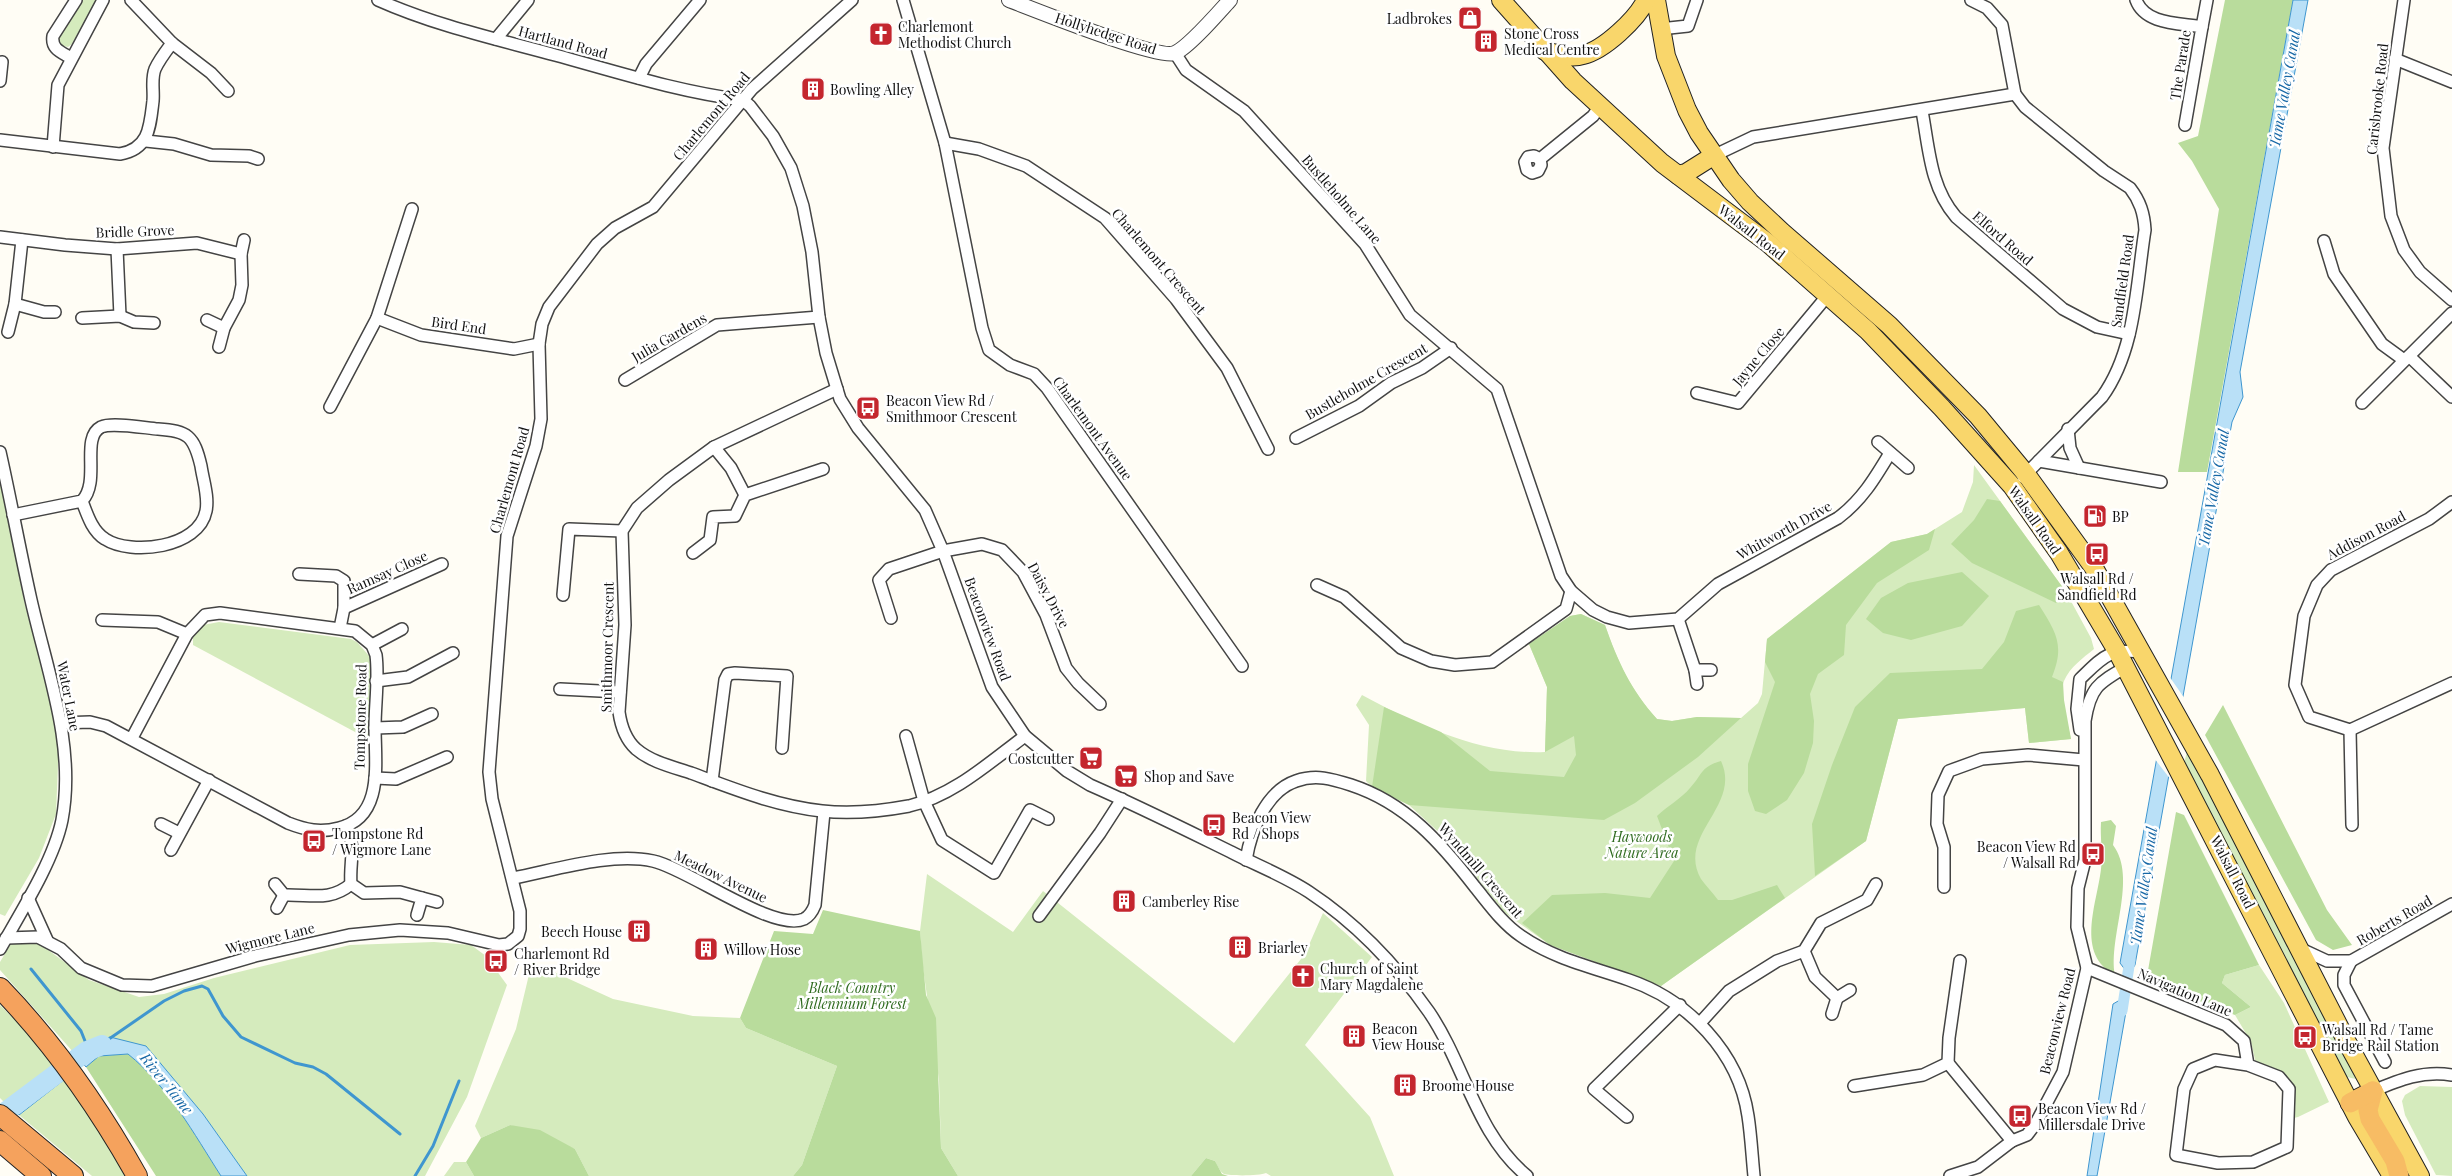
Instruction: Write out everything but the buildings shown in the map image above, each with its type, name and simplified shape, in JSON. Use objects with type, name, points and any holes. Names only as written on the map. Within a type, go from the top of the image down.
[{"type":"highway","points":[[0,988],[34,1023],[79,1084],[116,1137],[137,1176]]},
{"type":"highway","points":[[2350,1103],[2373,1091]]},
{"type":"highway","points":[[2373,1091],[2368,1110],[2370,1119],[2395,1161],[2398,1176]]},
{"type":"highway","points":[[0,1115],[72,1176]]},
{"type":"highway","points":[[0,1142],[41,1176]]},
{"type":"main road","name":"Walsall Road","points":[[1501,0],[1563,71],[1600,106],[1678,175],[1768,243],[1868,330],[2012,486],[2128,655],[2163,689],[2373,1091],[2420,1176]]},
{"type":"main road","points":[[1545,51],[1577,56],[1596,50],[1629,22],[1646,0]]},
{"type":"main road","name":"Walsall Road","points":[[1656,0],[1666,56],[1686,110],[1713,156],[1750,202],[1889,325],[1978,416],[2026,474],[2086,556],[2154,719],[2350,1103],[2392,1176]]},
{"type":"main road","points":[[1678,175],[1686,173],[1713,156]]},
{"type":"street","points":[[71,58],[56,49],[52,42],[53,36],[76,0]]},
{"type":"street","points":[[53,147],[58,85],[103,0]]},
{"type":"street","points":[[131,0],[172,43],[211,73],[228,91]]},
{"type":"street","name":"Hartland Road","points":[[378,0],[450,26],[689,92],[743,100]]},
{"type":"street","points":[[496,39],[528,0]]},
{"type":"street","points":[[640,78],[646,64],[700,0]]},
{"type":"street","name":"Charlemont Road","points":[[513,941],[520,929],[520,911],[492,799],[489,772],[507,536],[536,446],[541,419],[539,344],[542,324],[550,307],[597,244],[615,228],[653,207],[743,100],[777,65],[852,0]]},
{"type":"street","name":"Charlemont Avenue","points":[[903,0],[945,143],[982,328],[989,350],[1010,365],[1034,374],[1047,388],[1242,666]]},
{"type":"street","name":"Hollyhedge Road","points":[[1009,0],[1136,46],[1167,54],[1175,53]]},
{"type":"street","points":[[1175,53],[1210,23],[1230,0]]},
{"type":"street","points":[[1660,29],[1688,26],[1697,0]]},
{"type":"street","points":[[1713,156],[1753,137],[1922,111],[2015,94],[2002,25],[1988,8],[1971,0]]},
{"type":"street","name":"The Parade","points":[[2136,0],[2139,9],[2151,18],[2202,26],[2185,125]]},
{"type":"street","points":[[2202,26],[2207,0]]},
{"type":"street","name":"Carisbrooke Road","points":[[2404,0],[2383,148],[2392,216],[2404,250],[2420,272],[2452,300]]},
{"type":"street","points":[[146,141],[153,101],[154,70],[172,43]]},
{"type":"street","name":"Bustleholme Lane","points":[[1175,53],[1186,70],[1244,111],[1365,244],[1410,315],[1497,389],[1561,576],[1571,591]]},
{"type":"street","points":[[2395,59],[2452,82]]},
{"type":"street","points":[[0,82],[2,62]]},
{"type":"street","name":"Sandfield Road","points":[[2012,486],[2102,397],[2113,382],[2124,358],[2145,230],[2144,217],[2138,198],[2130,188],[2097,165],[2025,107],[2015,94]]},
{"type":"street","name":"Beaconview Road","points":[[743,100],[750,106],[773,136],[791,168],[803,206],[819,317],[836,390],[858,428],[925,510],[944,551],[992,687],[1025,736],[1067,771],[1090,785],[1308,891],[1354,927],[1385,956],[1410,986],[1446,1039],[1493,1139],[1515,1166],[1527,1176]]},
{"type":"street","points":[[1540,159],[1593,116],[1600,106]]},
{"type":"street","name":"Elford Road","points":[[1922,111],[1935,183],[1945,204],[1956,217],[2063,310],[2081,321],[2097,327],[2129,334]]},
{"type":"street","points":[[0,140],[120,154],[130,152],[146,141],[174,144],[211,155],[249,156],[258,159]]},
{"type":"street","name":"Charlemont Crescent","points":[[945,143],[979,149],[1026,166],[1104,218],[1176,299],[1227,368],[1268,449]]},
{"type":"street","points":[[330,407],[376,318],[412,209]]},
{"type":"street","name":"Bridle Grove","points":[[0,237],[117,249],[197,243],[241,254]]},
{"type":"street","points":[[8,332],[16,304],[22,240]]},
{"type":"street","points":[[219,347],[224,328],[239,300],[242,285],[241,254],[244,240]]},
{"type":"street","points":[[2324,241],[2334,274],[2382,344],[2407,358],[2452,397]]},
{"type":"street","points":[[117,249],[120,316]]},
{"type":"street","name":"Jayne Close","points":[[1696,393],[1738,403],[1828,295]]},
{"type":"street","points":[[16,304],[44,312],[55,312]]},
{"type":"street","points":[[2362,403],[2452,313]]},
{"type":"street","points":[[82,318],[120,316],[134,322],[154,323]]},
{"type":"street","name":"Julia Gardens","points":[[625,380],[717,325],[819,317]]},
{"type":"street","name":"Bird End","points":[[376,318],[421,335],[514,349],[539,344]]},
{"type":"street","points":[[207,320],[224,328]]},
{"type":"street","name":"Bustleholme Crescent","points":[[1296,438],[1359,406],[1391,384],[1422,368],[1451,348]]},
{"type":"street","points":[[563,595],[569,529],[622,532],[637,508],[669,480],[714,446],[836,390]]},
{"type":"street","points":[[13,514],[82,501],[91,483],[91,445],[93,435],[102,427],[175,430],[187,434],[194,443],[207,499],[206,513],[193,532],[180,540],[155,546],[116,544],[106,540],[94,529],[82,501]]},
{"type":"street","points":[[2068,429],[2070,448],[2079,468]]},
{"type":"street","points":[[1878,442],[1908,468]]},
{"type":"street","points":[[714,446],[731,468],[744,495]]},
{"type":"street","name":"Water Lane","points":[[0,452],[31,601],[61,723],[65,764],[62,820],[47,860],[6,938]]},
{"type":"street","name":"Whitworth Drive","points":[[1678,619],[1718,584],[1844,514],[1855,505],[1871,484],[1890,452]]},
{"type":"street","points":[[2039,461],[2161,482]]},
{"type":"street","points":[[693,553],[710,540],[713,518],[735,516],[744,495],[823,469]]},
{"type":"street","name":"Addison Road","points":[[2350,730],[2309,718],[2295,685],[2304,616],[2317,585],[2330,570],[2429,519],[2452,502]]},
{"type":"street","name":"Smithmoor Crescent","points":[[622,532],[625,625],[620,692],[620,724],[629,741],[637,750],[648,757],[760,799],[824,812],[869,810],[908,806],[924,801],[957,785],[1025,736]]},
{"type":"street","name":"Daisy Drive","points":[[891,618],[879,580],[889,569],[944,551],[982,544],[1002,550],[1023,572],[1046,615],[1066,668],[1078,683],[1100,704]]},
{"type":"street","name":"Ramsay Close","points":[[344,608],[442,564]]},
{"type":"street","points":[[299,574],[336,576],[344,581],[344,608],[340,628]]},
{"type":"street","points":[[1316,585],[1344,596],[1401,648],[1431,661],[1455,665],[1492,662],[1566,609],[1571,591],[1593,610],[1614,619],[1644,623],[1678,619],[1695,670],[1697,684]]},
{"type":"street","name":"Tompstone Road","points":[[61,723],[90,722],[106,726],[300,828],[315,832],[346,826],[359,820],[372,800],[375,778],[377,665],[372,645],[355,631],[340,628],[220,612],[205,615],[187,634],[132,738]]},
{"type":"street","points":[[102,620],[158,622],[187,634]]},
{"type":"street","points":[[372,645],[402,629]]},
{"type":"street","points":[[376,681],[408,677],[453,653]]},
{"type":"street","points":[[2084,760],[2088,702],[2098,684],[2128,655]]},
{"type":"street","points":[[2084,760],[2077,709],[2080,679],[2100,661],[2128,655]]},
{"type":"street","points":[[1695,670],[1711,670]]},
{"type":"street","points":[[712,781],[725,680],[728,674],[787,676],[782,748]]},
{"type":"street","points":[[2352,825],[2350,730],[2452,683]]},
{"type":"street","points":[[560,688],[620,692]]},
{"type":"street","points":[[375,728],[403,727],[432,714]]},
{"type":"street","points":[[906,736],[924,801],[942,840],[994,874],[1030,810],[1048,819]]},
{"type":"street","points":[[1944,887],[1944,848],[1937,824],[1938,796],[1949,771],[1982,759],[2019,756],[2084,760]]},
{"type":"street","points":[[375,778],[396,779],[447,757]]},
{"type":"street","name":"Beaconview Road","points":[[1950,1176],[1978,1167],[2012,1141],[2027,1135],[2036,1124],[2063,1072],[2087,968],[2077,927],[2078,888],[2085,860],[2084,760]]},
{"type":"street","name":"Wyndmill Crescent","points":[[1246,860],[1248,845],[1270,798],[1289,783],[1307,777],[1327,777],[1362,788],[1385,799],[1414,818],[1444,847],[1503,921],[1521,936],[1554,956],[1631,981],[1661,994],[1680,1005],[1700,1023],[1729,1062],[1740,1087],[1748,1114],[1754,1176]]},
{"type":"street","points":[[171,850],[179,832],[209,780]]},
{"type":"street","points":[[1039,916],[1100,833],[1122,799]]},
{"type":"street","name":"Meadow Avenue","points":[[513,878],[598,862],[653,861],[683,872],[763,913],[791,921],[802,920],[809,916],[815,905],[824,812]]},
{"type":"street","points":[[161,824],[179,832]]},
{"type":"street","points":[[346,826],[353,843],[350,870],[351,884]]},
{"type":"street","points":[[275,884],[284,895]]},
{"type":"street","points":[[284,895],[334,895],[351,884]]},
{"type":"street","points":[[351,884],[364,893],[400,892],[437,902]]},
{"type":"street","points":[[1700,1023],[1730,991],[1777,961],[1804,951],[1821,923],[1867,900],[1876,884]]},
{"type":"street","points":[[277,908],[284,895]]},
{"type":"street","name":"Wigmore Lane","points":[[28,898],[47,940]]},
{"type":"street","points":[[417,915],[422,898]]},
{"type":"street","name":"Roberts Road","points":[[2299,948],[2327,961],[2351,961],[2452,904]]},
{"type":"street","name":"Wigmore Lane","points":[[6,938],[30,936],[47,940],[61,949],[81,968],[122,985],[152,986],[255,956],[349,935],[400,930],[448,932],[499,944],[508,944],[513,941]]},
{"type":"street","points":[[0,949],[6,938]]},
{"type":"street","points":[[1804,951],[1815,977],[1837,998]]},
{"type":"street","points":[[1960,961],[1948,1063],[2012,1141]]},
{"type":"street","name":"Roberts Road","points":[[2351,961],[2344,975],[2344,985],[2386,1062]]},
{"type":"street","name":"Navigation Lane","points":[[2087,968],[2226,1025],[2244,1040],[2248,1064]]},
{"type":"street","points":[[1832,1014],[1837,998],[1850,990]]},
{"type":"street","points":[[1627,1117],[1594,1089],[1680,1005]]},
{"type":"street","points":[[2369,1056],[2380,1050]]},
{"type":"street","points":[[2215,1060],[2248,1064],[2279,1077],[2290,1088],[2287,1147],[2253,1162],[2218,1163],[2176,1155],[2184,1088],[2193,1069],[2215,1060]]},
{"type":"street","points":[[1854,1086],[1923,1076],[1948,1063]]},
{"type":"street","points":[[2373,1091],[2409,1076],[2426,1074],[2452,1075]]},
{"type":"green space","points":[[79,0],[97,0],[72,44],[68,47],[60,45],[57,37]]},
{"type":"green space","points":[[2225,0],[2293,0],[2207,472],[2178,472],[2219,209],[2192,161],[2178,143],[2198,136]]},
{"type":"green space","name":"Haywoods Nature Area","points":[[1974,465],[2066,592],[2091,638],[2094,649],[2073,667],[2063,686],[2064,709],[2071,739],[2029,743],[2025,708],[1898,719],[1866,841],[1661,986],[1550,945],[1505,913],[1445,838],[1409,805],[1372,787],[1366,781],[1369,725],[1356,705],[1362,695],[1405,717],[1450,736],[1497,749],[1545,752],[1547,687],[1529,644],[1570,616],[1581,614],[1605,625],[1632,686],[1657,719],[1672,721],[1697,717],[1741,718],[1758,703],[1762,694],[1767,639],[1891,542],[1927,534],[1962,512],[1973,482]]},
{"type":"green space","points":[[0,480],[25,605],[50,694],[59,740],[56,814],[39,858],[5,916],[0,914]]},
{"type":"green space","points":[[1987,499],[2000,501],[2066,592],[2056,603],[1972,563],[1951,544],[1974,520]]},
{"type":"green space","points":[[1935,529],[1929,550],[1877,583],[1846,625],[1844,655],[1818,674],[1810,694],[1814,721],[1813,743],[1804,773],[1787,800],[1766,814],[1755,811],[1748,791],[1748,764],[1775,682],[1765,662],[1767,639],[1891,542],[1927,534]]},
{"type":"green space","points":[[1962,572],[1989,596],[1962,626],[1911,640],[1883,633],[1866,619],[1881,598],[1908,583]]},
{"type":"green space","points":[[2039,605],[2057,639],[2058,656],[2052,677],[2063,682],[2064,700],[2071,739],[2029,743],[2025,708],[1898,719],[1866,841],[1815,876],[1812,824],[1832,765],[1855,707],[1890,673],[1982,669],[2004,642],[2016,611]]},
{"type":"green space","points":[[1581,614],[1605,625],[1626,675],[1657,719],[1672,721],[1697,717],[1741,718],[1698,757],[1635,803],[1604,820],[1409,805],[1372,787],[1384,707],[1441,732],[1490,771],[1564,777],[1576,755],[1574,736],[1545,752],[1547,687],[1529,644],[1570,616]]},
{"type":"green space","points":[[219,622],[351,639],[357,642],[370,657],[370,740],[193,645],[193,634],[203,625]]},
{"type":"green space","points":[[2223,705],[2327,910],[2352,945],[2333,950],[2316,940],[2205,735]]},
{"type":"green space","points":[[2188,748],[2356,1079],[2342,1076],[2184,763]]},
{"type":"green space","points":[[1721,761],[1725,777],[1723,792],[1697,848],[1696,863],[1701,879],[1718,900],[1732,900],[1777,885],[1785,898],[1661,986],[1550,945],[1522,923],[1552,895],[1605,893],[1650,898],[1674,861],[1657,816],[1686,792],[1705,768]]},
{"type":"green space","points":[[2176,812],[2184,815],[2259,965],[2225,975],[2222,983],[2251,1007],[2235,1015],[2210,1006],[2147,976]]},
{"type":"green space","points":[[2111,820],[2116,826],[2113,845],[2120,859],[2123,874],[2123,891],[2115,943],[2115,975],[2103,966],[2095,954],[2092,941],[2093,912],[2102,857],[2101,822]]},
{"type":"green space","points":[[927,874],[1013,932],[1043,891],[1234,1043],[1305,954],[1323,913],[1372,957],[1305,1045],[1370,1117],[1394,1176],[1271,1176],[1266,1173],[1227,1175],[1221,1172],[1215,1161],[1206,1158],[1191,1176],[958,1176],[941,1148],[939,1080],[922,961],[920,931]]},
{"type":"green space","name":"Black Country Millennium Forest","points":[[823,910],[920,931],[926,995],[936,1018],[941,1148],[958,1176],[793,1176],[802,1165],[837,1066],[746,1028],[740,1018],[774,931],[813,934]]},
{"type":"green space","points":[[12,942],[40,944],[89,980],[139,997],[164,994],[214,978],[350,945],[434,942],[471,945],[486,956],[507,985],[467,1097],[425,1176],[247,1176],[203,1114],[146,1046],[87,1044],[75,1054],[0,970],[0,962]]},
{"type":"green space","points":[[532,962],[613,999],[693,1016],[740,1018],[746,1028],[837,1066],[802,1165],[793,1176],[589,1176],[575,1149],[510,1125],[481,1138],[475,1126],[516,1029]]},
{"type":"green space","points":[[2259,965],[2284,1003],[2329,1102],[2294,1118],[2295,1097],[2288,1082],[2275,1071],[2256,1064],[2251,1042],[2235,1015],[2251,1007],[2222,983],[2225,975]]},
{"type":"green space","points":[[0,1005],[26,1031],[54,1066],[5,1103],[0,1098]]},
{"type":"green space","points":[[128,1054],[156,1081],[168,1096],[221,1176],[156,1176],[86,1067],[99,1056]]},
{"type":"green space","points":[[65,1079],[88,1110],[127,1176],[92,1176],[19,1115]]},
{"type":"green space","points":[[2420,1086],[2452,1087],[2452,1176],[2436,1175],[2405,1115],[2402,1101],[2405,1095]]},
{"type":"green space","points":[[510,1125],[540,1130],[575,1149],[589,1176],[474,1176],[466,1162],[481,1138]]},
{"type":"green space","points":[[1206,1158],[1215,1161],[1222,1174],[1228,1176],[1191,1176]]},
{"type":"green space","points":[[454,1162],[466,1162],[474,1176],[444,1176]]},
{"type":"water","name":"Tame Valley Canal","points":[[2293,0],[2308,0],[2240,372],[2243,397],[2232,422],[2135,965],[2129,975],[2120,963]],"holes":[[[2138,908],[2139,914],[2134,936],[2132,933]]]},
{"type":"water","points":[[2125,997],[2127,1006],[2097,1176],[2087,1176],[2113,1004]]},
{"type":"water","points":[[110,1037],[146,1046],[203,1114],[247,1176],[221,1176],[168,1096],[156,1081],[128,1054],[99,1056],[86,1067],[75,1054],[87,1044]]},
{"type":"water","points":[[54,1066],[65,1079],[19,1115],[5,1103]]},
{"type":"pier","points":[[2169,676],[2185,699],[2171,780],[2154,758]]},
{"type":"waterway","points":[[2122,1011],[2130,960]]},
{"type":"waterway","points":[[31,969],[81,1031],[87,1046]]},
{"type":"waterway","points":[[109,1039],[164,1001],[184,991],[202,986],[208,989],[223,1016],[241,1037],[295,1063],[313,1067],[326,1074],[400,1134]]},
{"type":"waterway","name":"River Tame","points":[[0,1116],[87,1051],[102,1045]]},
{"type":"waterway","points":[[415,1176],[433,1146],[459,1081]]},
{"type":"place","name":"Ladbrokes","points":[[1470,18]]},
{"type":"place","name":"Charlemont Methodist Church","points":[[881,34]]},
{"type":"place","name":"Stone Cross Medical Centre","points":[[1486,41]]},
{"type":"place","name":"Bowling Alley","points":[[813,89]]},
{"type":"place","name":"Beacon View Rd / Smithmoor Crescent","points":[[868,408]]},
{"type":"place","name":"BP","points":[[2095,516]]},
{"type":"place","name":"Walsall Rd / Sandfield Rd","points":[[2097,554]]},
{"type":"place","name":"Costcutter","points":[[1091,758]]},
{"type":"place","name":"Shop and Save","points":[[1126,776]]},
{"type":"place","name":"Beacon View Rd / Shops","points":[[1214,825]]},
{"type":"place","name":"Tompstone Rd / Wigmore Lane","points":[[314,841]]},
{"type":"place","name":"Beacon View Rd / Walsall Rd","points":[[2093,854]]},
{"type":"place","name":"Camberley Rise","points":[[1124,901]]},
{"type":"place","name":"Beech House","points":[[639,931]]},
{"type":"place","name":"Briarley","points":[[1240,947]]},
{"type":"place","name":"Willow Hose","points":[[706,949]]},
{"type":"place","name":"Charlemont Rd / River Bridge","points":[[496,961]]},
{"type":"place","name":"Church of Saint Mary Magdalene","points":[[1303,976]]},
{"type":"place","name":"Beacon View House","points":[[1354,1036]]},
{"type":"place","name":"Walsall Rd / Tame Bridge Rail Station","points":[[2305,1037]]},
{"type":"place","name":"Broome House","points":[[1405,1085]]},
{"type":"place","name":"Beacon View Rd / Millersdale Drive","points":[[2020,1116]]}]
